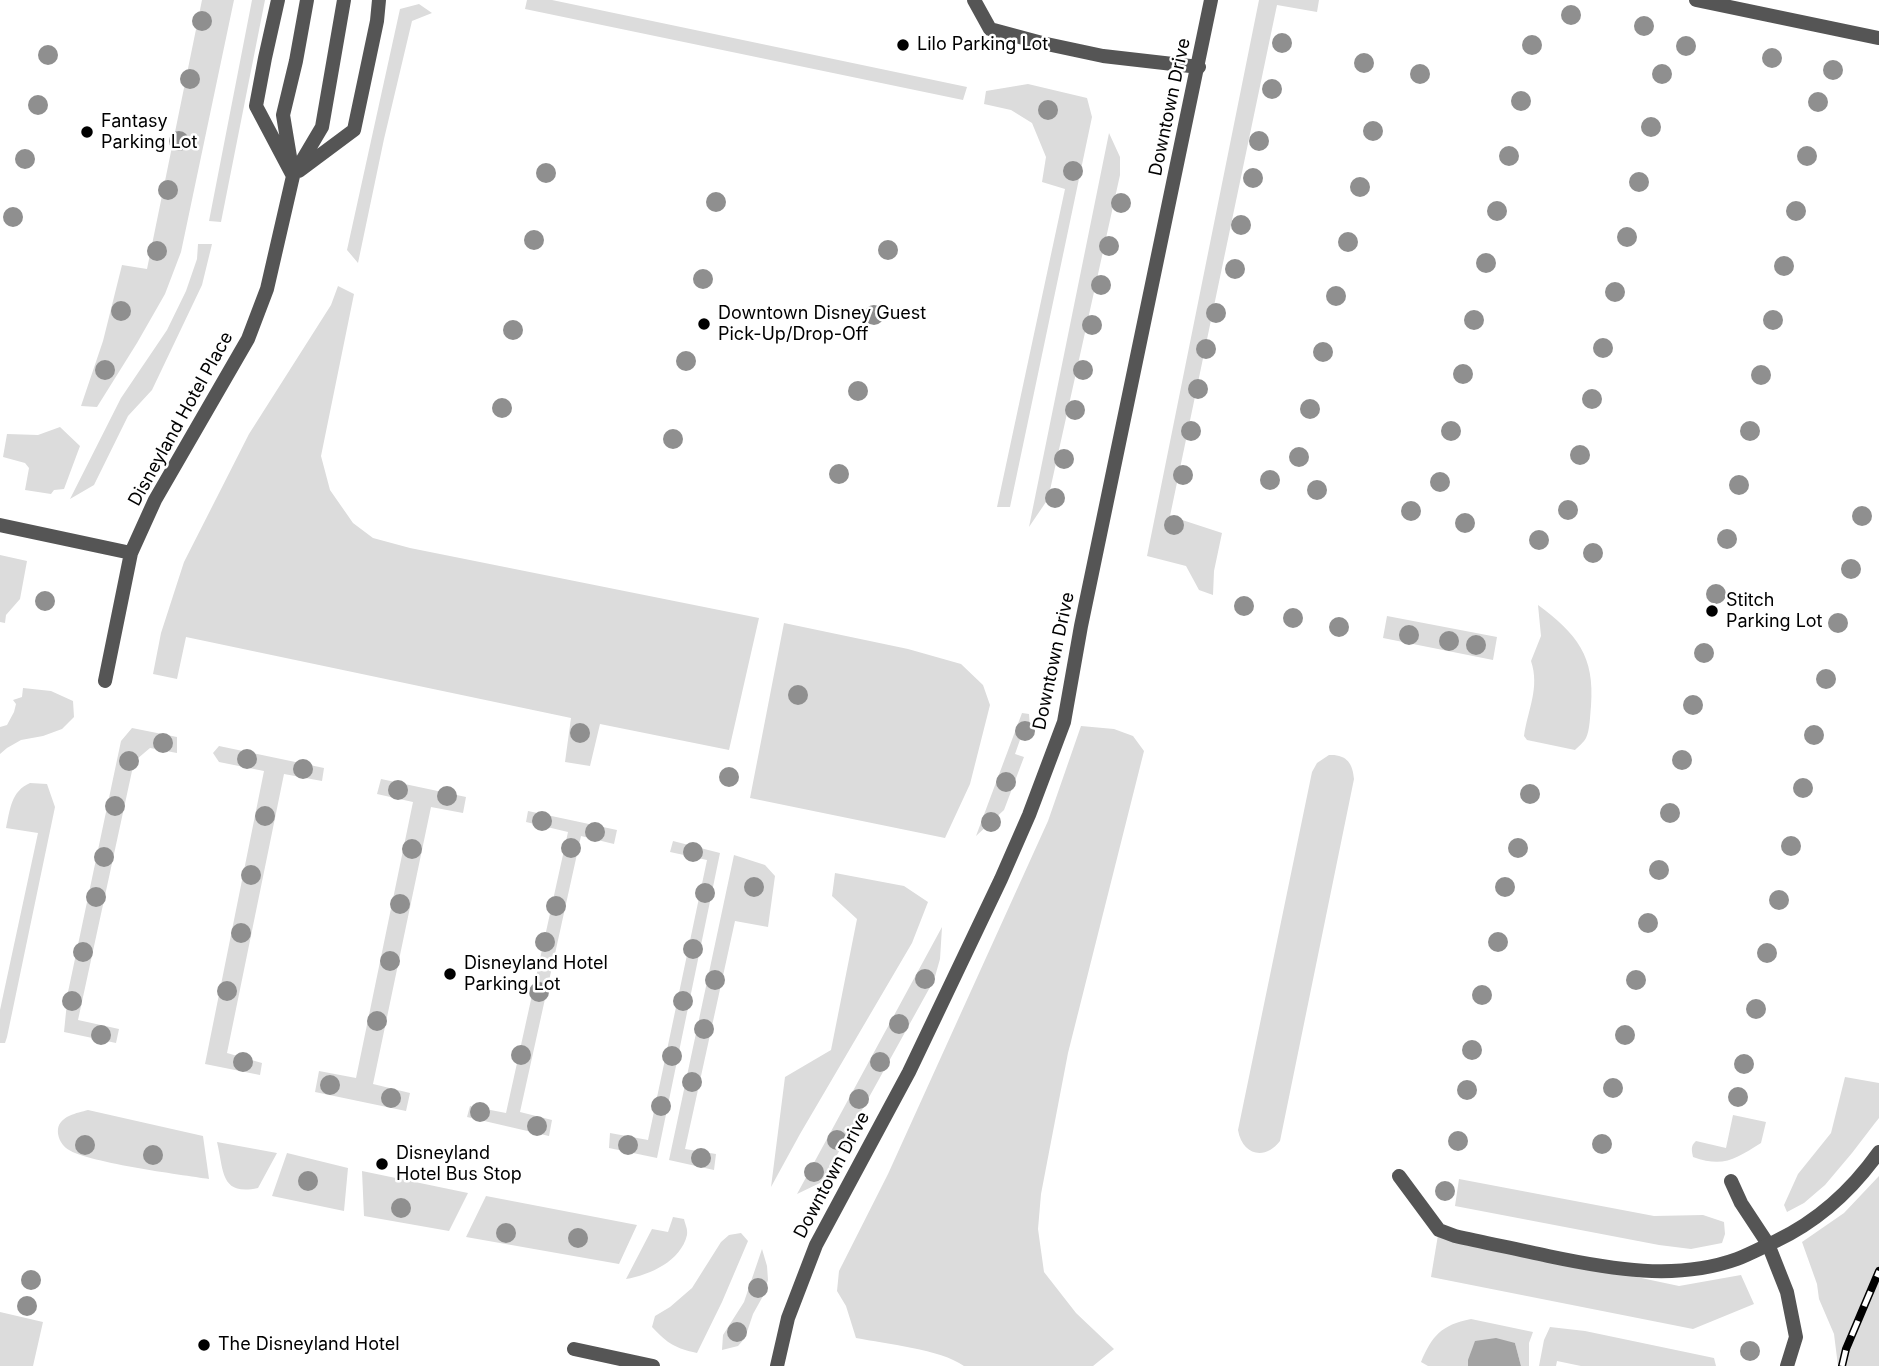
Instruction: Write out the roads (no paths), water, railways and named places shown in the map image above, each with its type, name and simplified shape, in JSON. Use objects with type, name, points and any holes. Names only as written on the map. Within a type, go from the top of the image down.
[{"type":"street","points":[[278,0],[256,106],[293,176]]},
{"type":"street","points":[[293,176],[283,115],[307,0]]},
{"type":"street","name":"Disneyland Hotel Place","points":[[105,681],[131,553],[156,500],[248,339],[267,289],[293,176],[322,127],[344,0]]},
{"type":"street","points":[[293,176],[354,130],[379,0]]},
{"type":"street","points":[[974,0],[990,29],[1103,56],[1199,67]]},
{"type":"street","name":"Downtown Drive","points":[[777,1366],[788,1318],[816,1245],[909,1072],[1001,879],[1029,815],[1064,722],[1081,626],[1212,0]]},
{"type":"street","points":[[1696,0],[1878,38]]},
{"type":"street","points":[[0,525],[131,553]]},
{"type":"street","points":[[1399,1176],[1438,1230],[1455,1237],[1603,1267],[1669,1271],[1705,1267],[1737,1259],[1811,1222],[1842,1196],[1879,1152]]},
{"type":"street","points":[[1731,1181],[1741,1203],[1768,1244],[1787,1293],[1796,1337],[1787,1366]]},
{"type":"street","points":[[574,1349],[653,1366]]},
{"type":"railway","points":[[1842,1366],[1846,1349],[1879,1271]]},
{"type":"place","name":"Lilo Parking Lot","points":[[903,45]]},
{"type":"place","name":"Fantasy Parking Lot","points":[[87,132]]},
{"type":"place","name":"Downtown Disney Guest Pick-Up/Drop-Off","points":[[704,324]]},
{"type":"place","name":"Stitch Parking Lot","points":[[1712,611]]},
{"type":"place","name":"Disneyland Hotel Parking Lot","points":[[450,974]]},
{"type":"place","name":"Disneyland Hotel Bus Stop","points":[[382,1164]]},
{"type":"place","name":"The Disneyland Hotel","points":[[204,1345]]}]
